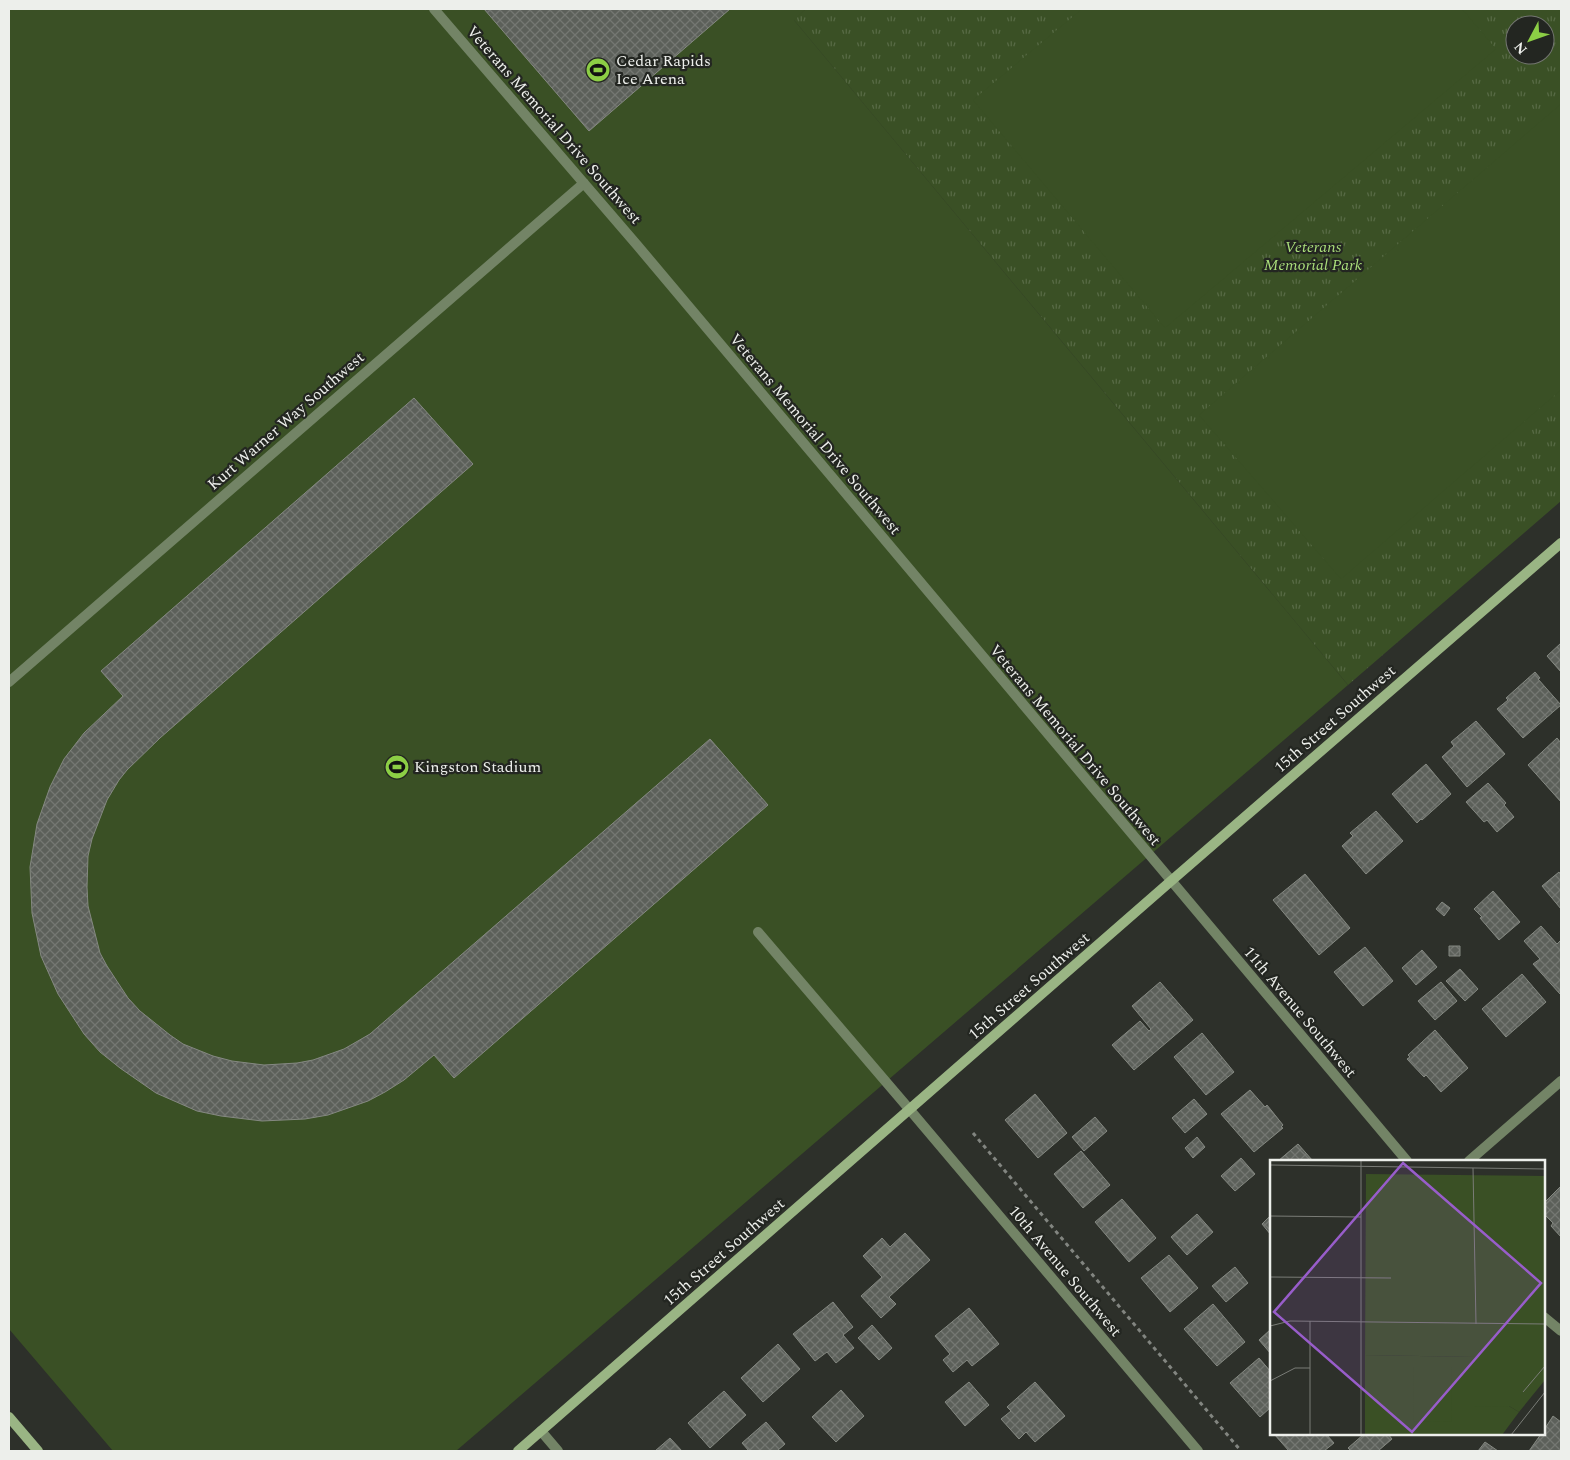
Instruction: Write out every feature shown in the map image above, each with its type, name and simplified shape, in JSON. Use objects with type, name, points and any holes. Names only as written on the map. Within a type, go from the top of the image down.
[{"type":"street","name":"Veterans Memorial Drive Southwest","points":[[434,9],[584,183],[1171,881]]},
{"type":"street","name":"Kurt Warner Way Southwest","points":[[9,682],[584,183]]},
{"type":"street","name":"15th Street Southwest","points":[[518,1451],[1561,543]]},
{"type":"street","name":"11th Avenue Southwest","points":[[1171,881],[1406,1160]]},
{"type":"street","name":"10th Avenue Southwest","points":[[758,932],[1198,1451]]},
{"type":"street","points":[[1470,1160],[1561,1081]]},
{"type":"street","points":[[1545,1318],[1561,1331]]},
{"type":"street","points":[[9,1417],[38,1451]]},
{"type":"street","points":[[541,1431],[558,1451]]},
{"type":"path","points":[[973,1134],[1241,1451]]},
{"type":"green space","points":[[9,9],[806,9],[794,20],[1348,685],[456,1451],[113,1451],[9,1329]]},
{"type":"green space","name":"Veterans Memorial Park","points":[[806,9],[1561,9],[1561,501],[1348,685],[793,19]]},
{"type":"green space","points":[[1082,9],[1462,9],[1496,49],[1165,328],[973,100]]},
{"type":"green space","points":[[1561,104],[1561,390],[1341,579],[1199,415]]},
{"type":"building","name":"Cedar Rapids Ice Arena","points":[[484,9],[730,9],[589,131]]},
{"type":"building","points":[[414,398],[473,464],[160,738],[127,770],[107,800],[92,839],[88,856],[88,906],[100,953],[128,998],[140,1011],[183,1044],[213,1056],[232,1061],[264,1065],[313,1060],[344,1049],[370,1034],[710,739],[768,805],[454,1078],[434,1055],[404,1080],[385,1092],[368,1101],[328,1115],[305,1119],[262,1121],[197,1111],[156,1093],[100,1052],[84,1034],[58,994],[41,956],[32,913],[30,867],[37,824],[50,787],[64,759],[84,733],[123,696],[101,671]]},
{"type":"building","points":[[1561,643],[1561,672],[1547,656]]},
{"type":"building","points":[[1535,672],[1540,678],[1538,679],[1561,705],[1523,738],[1497,709],[1508,700],[1506,698]]},
{"type":"building","points":[[1476,721],[1505,754],[1467,787],[1442,757],[1454,746],[1451,742]]},
{"type":"building","points":[[1557,738],[1561,743],[1561,802],[1528,765]]},
{"type":"building","points":[[1426,764],[1451,794],[1417,823],[1392,794]]},
{"type":"building","points":[[1488,783],[1506,803],[1504,805],[1514,817],[1497,832],[1487,820],[1484,822],[1466,802]]},
{"type":"building","points":[[1376,811],[1403,841],[1366,874],[1342,846],[1353,836],[1350,833]]},
{"type":"building","points":[[1559,872],[1561,875],[1561,909],[1542,886]]},
{"type":"building","points":[[1305,874],[1350,928],[1319,955],[1273,900]]},
{"type":"building","points":[[1493,891],[1520,922],[1499,940],[1474,909]]},
{"type":"building","points":[[1442,902],[1450,908],[1444,916],[1436,909]]},
{"type":"building","points":[[1541,926],[1557,944],[1561,940],[1560,994],[1533,964],[1540,959],[1524,941]]},
{"type":"building","points":[[1449,946],[1460,946],[1460,956],[1449,956]]},
{"type":"building","points":[[1365,947],[1393,981],[1363,1006],[1334,972]]},
{"type":"building","points":[[1422,950],[1437,967],[1416,985],[1402,968]]},
{"type":"building","points":[[1460,969],[1478,989],[1465,1001],[1446,981]]},
{"type":"building","points":[[1522,974],[1546,1002],[1506,1037],[1482,1009]]},
{"type":"building","points":[[1160,982],[1193,1020],[1134,1070],[1112,1045],[1140,1021],[1149,1031],[1151,1029],[1132,1006]]},
{"type":"building","points":[[1441,982],[1457,1001],[1435,1020],[1418,1001]]},
{"type":"building","points":[[1435,1030],[1468,1068],[1441,1092],[1426,1075],[1424,1077],[1407,1059],[1410,1057],[1408,1055]]},
{"type":"building","points":[[1202,1033],[1234,1072],[1206,1095],[1174,1057]]},
{"type":"building","points":[[1250,1090],[1265,1107],[1267,1105],[1283,1125],[1281,1127],[1283,1128],[1254,1152],[1221,1114]]},
{"type":"building","points":[[1035,1094],[1067,1133],[1038,1158],[1005,1120]]},
{"type":"building","points":[[1194,1099],[1207,1114],[1185,1133],[1172,1118]]},
{"type":"building","points":[[1095,1117],[1107,1131],[1084,1151],[1072,1137]]},
{"type":"building","points":[[1197,1137],[1205,1147],[1193,1158],[1185,1148]]},
{"type":"building","points":[[1298,1144],[1312,1160],[1279,1160]]},
{"type":"building","points":[[1081,1151],[1110,1185],[1083,1208],[1054,1174]]},
{"type":"building","points":[[1241,1158],[1255,1174],[1235,1191],[1221,1176]]},
{"type":"building","points":[[1561,1186],[1561,1237],[1551,1226],[1553,1223],[1545,1215],[1545,1202]]},
{"type":"building","points":[[1122,1199],[1156,1238],[1129,1262],[1095,1222]]},
{"type":"building","points":[[1197,1214],[1213,1232],[1187,1255],[1171,1237]]},
{"type":"building","points":[[1270,1216],[1270,1234],[1262,1224]]},
{"type":"building","points":[[905,1233],[930,1260],[889,1297],[896,1304],[881,1318],[861,1296],[882,1277],[863,1256],[882,1238],[890,1247]]},
{"type":"building","points":[[1169,1255],[1198,1288],[1170,1312],[1141,1278]]},
{"type":"building","points":[[1235,1267],[1248,1283],[1226,1302],[1212,1286]]},
{"type":"building","points":[[833,1302],[853,1327],[843,1335],[854,1348],[836,1363],[827,1352],[815,1361],[793,1334]]},
{"type":"building","points":[[1213,1304],[1245,1342],[1217,1366],[1184,1329]]},
{"type":"building","points":[[969,1308],[999,1344],[972,1366],[967,1360],[953,1372],[943,1360],[950,1354],[935,1336]]},
{"type":"building","points":[[872,1325],[892,1348],[879,1360],[858,1338]]},
{"type":"building","points":[[1270,1330],[1270,1353],[1259,1340]]},
{"type":"building","points":[[778,1344],[800,1369],[763,1402],[741,1378]]},
{"type":"building","points":[[1259,1358],[1270,1371],[1270,1408],[1260,1417],[1230,1383]]},
{"type":"building","points":[[969,1382],[989,1405],[965,1426],[945,1402]]},
{"type":"building","points":[[1035,1382],[1065,1416],[1035,1442],[1026,1432],[1019,1439],[1001,1419],[1011,1411],[1007,1407]]},
{"type":"building","points":[[841,1390],[864,1416],[836,1442],[812,1417]]},
{"type":"building","points":[[724,1391],[746,1415],[710,1448],[688,1423]]},
{"type":"building","points":[[1553,1416],[1561,1422],[1561,1451],[1529,1451],[1540,1435],[1545,1435],[1545,1428]]},
{"type":"building","points":[[766,1422],[785,1444],[777,1451],[749,1451],[742,1443]]},
{"type":"building","points":[[1275,1435],[1327,1435],[1334,1443],[1324,1451],[1289,1451]]},
{"type":"building","points":[[1363,1435],[1389,1435],[1392,1439],[1378,1451],[1351,1451],[1348,1448]]},
{"type":"building","points":[[670,1438],[682,1451],[655,1451]]},
{"type":"building","points":[[1485,1442],[1498,1451],[1478,1451]]},
{"type":"place","name":"Cedar Rapids Ice Arena","points":[[598,70]]},
{"type":"place","name":"Kingston Stadium","points":[[397,767]]}]
